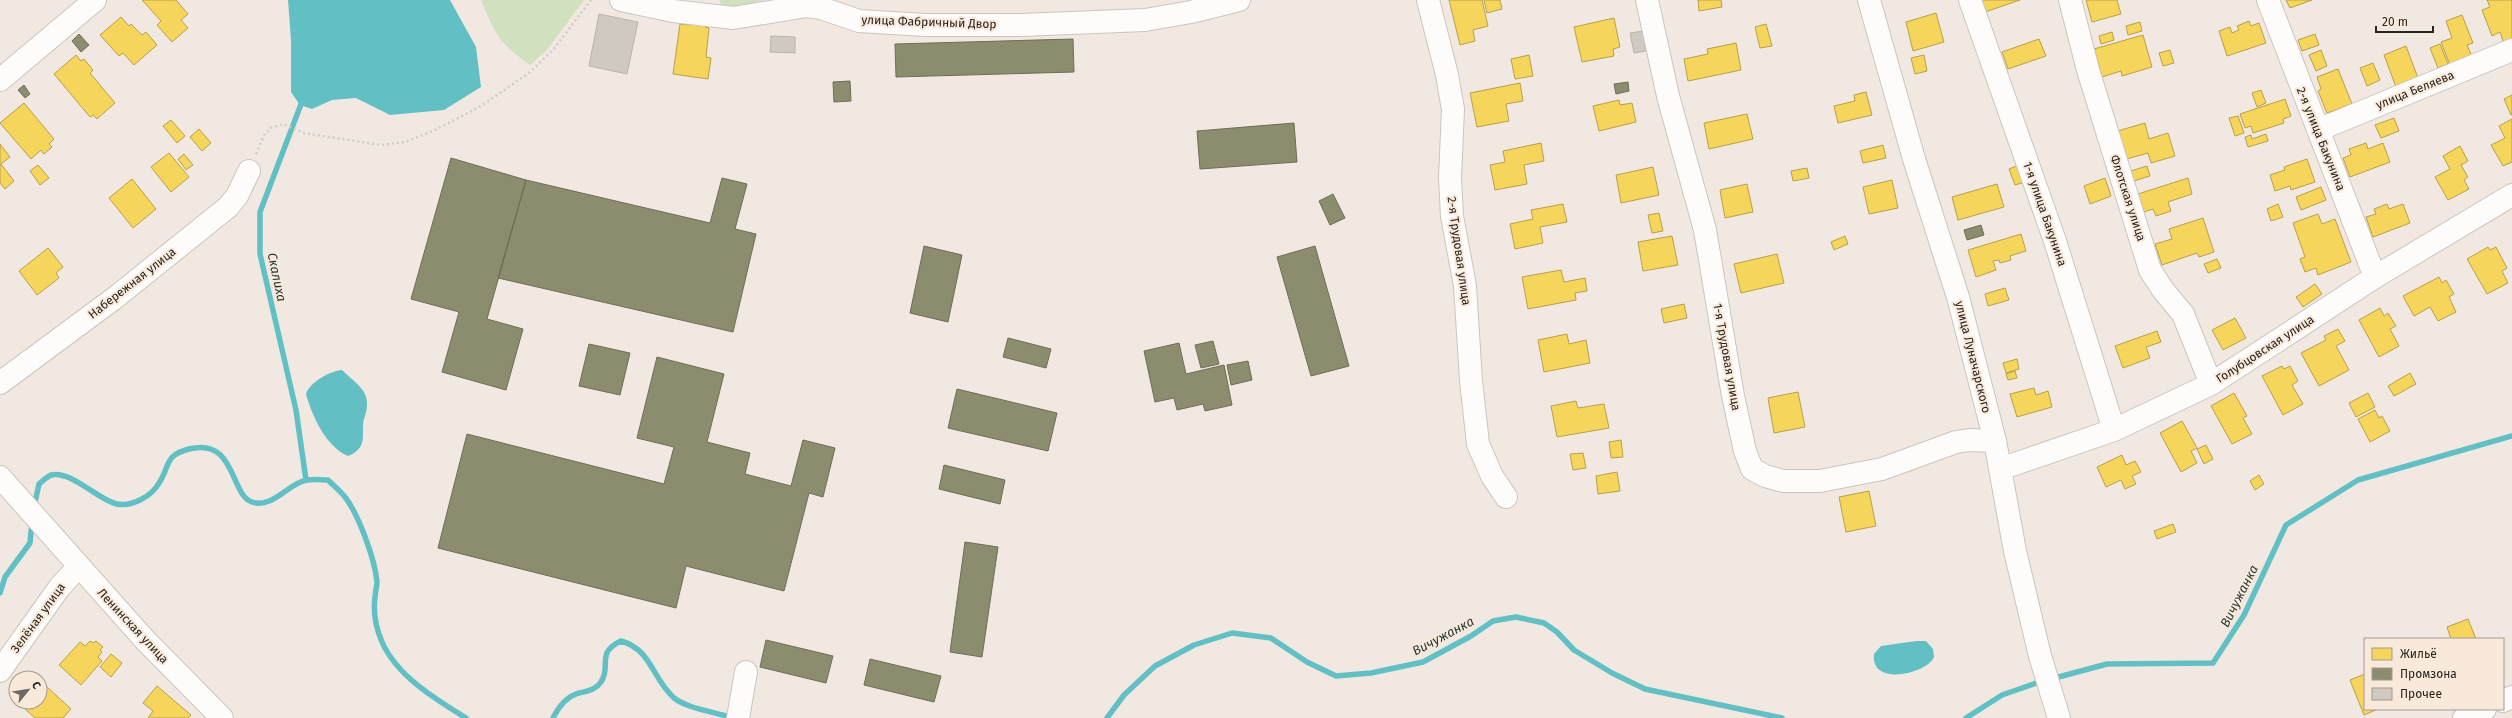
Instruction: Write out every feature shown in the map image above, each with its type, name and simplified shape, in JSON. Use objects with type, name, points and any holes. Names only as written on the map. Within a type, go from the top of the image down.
[{"type":"street","points":[[0,80],[95,0]]},
{"type":"street","name":"улица Фабричный Двор","points":[[620,0],[673,11],[733,18],[807,6],[821,8],[859,21],[925,25],[1022,25],[1146,20],[1191,12],[1239,0]]},
{"type":"street","name":"2-я Трудовая улица","points":[[1428,0],[1447,74],[1453,110],[1450,178],[1452,216],[1465,286],[1473,403],[1478,444],[1492,476],[1506,496]]},
{"type":"street","name":"1-я Трудовая улица","points":[[1647,0],[1668,96],[1705,230],[1733,396],[1745,451],[1752,469],[1765,476],[1783,481],[1820,481],[1882,469],[1956,442],[1969,440],[1994,441]]},
{"type":"street","name":"улица Луначарского","points":[[1869,0],[1914,159],[1958,297],[1994,441],[2015,550],[2040,656],[2059,718]]},
{"type":"street","name":"1-я улица Бакунина","points":[[1970,0],[2055,241],[2114,430]]},
{"type":"street","name":"Флотская улица","points":[[2070,0],[2088,70],[2150,270],[2163,290],[2184,314],[2211,384]]},
{"type":"street","name":"2-я улица Бакунина","points":[[2268,0],[2375,277]]},
{"type":"street","name":"улица Беляева","points":[[2318,130],[2512,50]]},
{"type":"street","name":"Набережная улица","points":[[0,383],[116,297],[228,207],[237,196],[249,171]]},
{"type":"street","name":"Голубцовская улица","points":[[2000,469],[2114,430],[2211,384],[2375,277],[2512,195]]},
{"type":"street","name":"Ленинская улица","points":[[0,477],[78,567],[145,640],[222,718]]},
{"type":"street","name":"Зелёная улица","points":[[0,671],[59,588],[78,567]]},
{"type":"street","points":[[739,709],[746,672]]},
{"type":"path","points":[[249,171],[264,135],[271,128],[283,124],[304,133],[381,145],[405,142],[433,132],[481,106],[529,73],[553,50],[591,0]]},
{"type":"green space","points":[[481,0],[584,0],[547,50],[530,65],[504,44],[490,22]]},
{"type":"green space","points":[[719,0],[764,0],[723,9]]},
{"type":"water","points":[[288,0],[450,0],[476,47],[481,87],[444,110],[390,115],[356,98],[332,100],[312,109],[300,105],[291,92],[291,40]]},
{"type":"water","points":[[342,370],[362,389],[366,396],[367,403],[363,424],[362,444],[355,452],[348,456],[333,446],[321,430],[312,412],[306,394],[316,381],[332,372]]},
{"type":"water","points":[[1926,641],[1933,649],[1934,657],[1929,663],[1921,668],[1911,672],[1889,674],[1881,671],[1875,664],[1874,654],[1881,646]]},
{"type":"building: Жильё","points":[[142,0],[176,0],[188,14],[181,20],[188,28],[172,42],[157,25],[161,21]]},
{"type":"building: Жильё","points":[[1449,0],[1482,0],[1488,26],[1473,30],[1475,41],[1460,45]]},
{"type":"building: Жильё","points":[[1484,0],[1500,0],[1502,9],[1487,13]]},
{"type":"building: Жильё","points":[[1698,0],[1721,0],[1722,7],[1699,11]]},
{"type":"building: Жильё","points":[[1982,0],[2020,0],[1985,12]]},
{"type":"building: Жильё","points":[[2086,0],[2117,0],[2121,14],[2092,22]]},
{"type":"building: Жильё","points":[[2286,0],[2312,0],[2290,8]]},
{"type":"building: Жильё","points":[[2487,0],[2512,0],[2512,41],[2504,44],[2500,32],[2492,36],[2482,10],[2490,7]]},
{"type":"building: Жильё","points":[[1936,13],[1944,42],[1913,51],[1906,22]]},
{"type":"building: Жильё","points":[[2462,15],[2473,43],[2467,45],[2472,57],[2450,65],[2441,42],[2452,38],[2446,21]]},
{"type":"building: Жильё","points":[[121,17],[129,26],[131,24],[142,35],[146,32],[157,45],[134,65],[123,53],[119,56],[100,35]]},
{"type":"building: Жильё","points":[[1614,18],[1620,47],[1613,49],[1614,56],[1582,62],[1574,27]]},
{"type":"building: Жильё","points":[[690,20],[706,23],[705,27],[709,28],[706,57],[711,58],[708,79],[673,74],[680,24],[689,25]]},
{"type":"building: Жильё","points":[[2249,21],[2251,26],[2259,23],[2266,43],[2227,56],[2219,31],[2230,27],[2232,33],[2239,30],[2237,26]]},
{"type":"building: Жильё","points":[[2140,22],[2142,31],[2128,35],[2126,26]]},
{"type":"building: Жильё","points":[[1766,24],[1772,46],[1760,48],[1755,27]]},
{"type":"building: Жильё","points":[[2112,32],[2114,40],[2101,44],[2099,36]]},
{"type":"building: Жильё","points":[[2315,34],[2319,45],[2302,51],[2298,40]]},
{"type":"building: Жильё","points":[[2143,35],[2152,67],[2122,76],[2121,71],[2102,77],[2094,49]]},
{"type":"building: Жильё","points":[[2039,39],[2046,56],[2008,69],[2002,52]]},
{"type":"building: Жильё","points":[[1736,43],[1741,70],[1688,81],[1684,59],[1708,54],[1707,49]]},
{"type":"building: Жильё","points":[[2440,44],[2448,64],[2438,68],[2430,48]]},
{"type":"building: Жильё","points":[[2406,46],[2418,78],[2396,87],[2384,55]]},
{"type":"building: Жильё","points":[[2170,50],[2174,63],[2163,66],[2159,53]]},
{"type":"building: Жильё","points":[[2321,50],[2327,66],[2316,71],[2309,55]]},
{"type":"building: Жильё","points":[[76,55],[81,61],[84,59],[93,70],[90,73],[115,103],[97,119],[93,115],[90,117],[54,74]]},
{"type":"building: Жильё","points":[[1529,55],[1533,76],[1515,79],[1511,59]]},
{"type":"building: Жильё","points":[[1924,55],[1927,71],[1915,74],[1911,58]]},
{"type":"building: Жильё","points":[[2373,63],[2380,80],[2367,86],[2360,68]]},
{"type":"building: Жильё","points":[[2338,69],[2352,104],[2327,113],[2318,91],[2321,89],[2317,77]]},
{"type":"building: Жильё","points":[[1520,83],[1523,101],[1506,104],[1509,121],[1477,127],[1470,93]]},
{"type":"building: Жильё","points":[[2261,90],[2266,103],[2257,107],[2252,93]]},
{"type":"building: Жильё","points":[[1866,92],[1872,115],[1838,123],[1834,106],[1855,101],[1854,95]]},
{"type":"building: Жильё","points":[[2512,95],[2512,115],[2511,115],[2504,99]]},
{"type":"building: Жильё","points":[[2285,99],[2291,116],[2283,119],[2284,123],[2253,133],[2251,126],[2245,128],[2240,114]]},
{"type":"building: Жильё","points":[[1619,100],[1620,105],[1632,103],[1636,122],[1599,131],[1593,106]]},
{"type":"building: Жильё","points":[[24,103],[54,139],[49,144],[52,147],[44,154],[41,150],[31,159],[0,123]]},
{"type":"building: Жильё","points":[[1747,114],[1753,139],[1709,149],[1704,123]]},
{"type":"building: Жильё","points":[[2238,116],[2244,133],[2235,136],[2229,118]]},
{"type":"building: Жильё","points":[[2394,118],[2399,131],[2381,138],[2375,125]]},
{"type":"building: Жильё","points":[[2512,119],[2512,162],[2503,166],[2491,145],[2505,138],[2499,126]]},
{"type":"building: Жильё","points":[[171,120],[185,136],[177,143],[163,126]]},
{"type":"building: Жильё","points":[[2145,123],[2149,139],[2168,133],[2175,156],[2151,163],[2148,153],[2123,160],[2114,132]]},
{"type":"building: Жильё","points":[[199,129],[211,143],[202,151],[190,137]]},
{"type":"building: Жильё","points":[[2266,134],[2268,141],[2248,147],[2245,137],[2251,135],[2252,139]]},
{"type":"building: Жильё","points":[[1541,143],[1544,161],[1524,165],[1527,184],[1495,190],[1490,165],[1505,162],[1503,151]]},
{"type":"building: Жильё","points":[[2366,143],[2368,149],[2383,143],[2390,162],[2350,177],[2343,158],[2351,155],[2349,149]]},
{"type":"building: Жильё","points":[[0,144],[10,157],[1,164],[14,181],[5,189],[0,183]]},
{"type":"building: Жильё","points":[[1883,145],[1886,158],[1863,163],[1860,151]]},
{"type":"building: Жильё","points":[[2460,146],[2468,161],[2461,165],[2468,177],[2464,180],[2469,189],[2448,200],[2435,177],[2450,169],[2443,156]]},
{"type":"building: Жильё","points":[[169,153],[189,177],[171,192],[151,167]]},
{"type":"building: Жильё","points":[[184,154],[193,165],[186,170],[178,159]]},
{"type":"building: Жильё","points":[[2307,159],[2315,182],[2291,190],[2290,186],[2275,191],[2270,175],[2285,170],[2284,167]]},
{"type":"building: Жильё","points":[[38,165],[49,178],[40,185],[30,171]]},
{"type":"building: Жильё","points":[[2019,165],[2025,182],[2015,185],[2009,169]]},
{"type":"building: Жильё","points":[[2147,166],[2150,176],[2134,181],[2131,171]]},
{"type":"building: Жильё","points":[[1653,167],[1659,195],[1621,203],[1616,175]]},
{"type":"building: Жильё","points":[[1807,168],[1809,178],[1793,181],[1791,171]]},
{"type":"building: Жильё","points":[[2105,178],[2111,196],[2090,204],[2084,186]]},
{"type":"building: Жильё","points":[[2188,178],[2192,194],[2168,202],[2171,211],[2156,216],[2153,209],[2144,212],[2138,194]]},
{"type":"building: Жильё","points":[[132,179],[156,209],[133,228],[109,198]]},
{"type":"building: Жильё","points":[[1892,180],[1898,208],[1869,214],[1863,187]]},
{"type":"building: Жильё","points":[[1747,184],[1753,212],[1725,218],[1720,190]]},
{"type":"building: Жильё","points":[[1997,184],[2004,207],[1958,220],[1952,197]]},
{"type":"building: Жильё","points":[[2321,187],[2326,200],[2301,210],[2296,197]]},
{"type":"building: Жильё","points":[[1563,204],[1567,222],[1540,227],[1543,243],[1515,249],[1510,224],[1533,219],[1531,210]]},
{"type":"building: Жильё","points":[[2278,204],[2283,217],[2271,221],[2267,209]]},
{"type":"building: Жильё","points":[[2387,204],[2389,209],[2403,204],[2410,223],[2373,237],[2366,217],[2376,214],[2374,209]]},
{"type":"building: Жильё","points":[[1659,213],[1663,231],[1652,233],[1648,215]]},
{"type":"building: Жильё","points":[[2318,214],[2322,224],[2335,219],[2351,262],[2318,275],[2316,268],[2305,272],[2300,259],[2305,257],[2293,223]]},
{"type":"building: Жильё","points":[[2203,218],[2214,252],[2199,257],[2197,253],[2162,265],[2155,244],[2172,239],[2169,229]]},
{"type":"building: Жильё","points":[[2021,234],[2026,251],[2010,256],[2011,260],[2000,263],[1999,260],[1993,261],[1996,270],[1976,277],[1968,250]]},
{"type":"building: Жильё","points":[[1672,236],[1678,265],[1643,271],[1638,242]]},
{"type":"building: Жильё","points":[[1845,236],[1848,244],[1834,250],[1831,242]]},
{"type":"building: Жильё","points":[[2488,247],[2490,250],[2496,247],[2507,268],[2502,271],[2508,283],[2487,294],[2467,259]]},
{"type":"building: Жильё","points":[[48,248],[63,267],[56,273],[59,278],[37,295],[19,271]]},
{"type":"building: Жильё","points":[[1777,254],[1784,283],[1741,293],[1734,264]]},
{"type":"building: Жильё","points":[[2217,259],[2221,268],[2208,273],[2204,264]]},
{"type":"building: Жильё","points":[[1561,270],[1564,282],[1585,278],[1587,291],[1575,293],[1576,300],[1528,309],[1522,277]]},
{"type":"building: Жильё","points":[[2439,277],[2442,283],[2446,280],[2454,294],[2449,297],[2456,312],[2438,321],[2430,307],[2414,316],[2403,296]]},
{"type":"building: Жильё","points":[[2315,284],[2322,294],[2303,307],[2296,297]]},
{"type":"building: Жильё","points":[[2005,288],[2009,300],[1988,306],[1985,294]]},
{"type":"building: Жильё","points":[[1684,304],[1687,318],[1664,323],[1661,309]]},
{"type":"building: Жильё","points":[[2380,308],[2384,316],[2388,313],[2396,326],[2390,329],[2399,346],[2379,357],[2359,320]]},
{"type":"building: Жильё","points":[[2235,318],[2246,338],[2223,350],[2212,330]]},
{"type":"building: Жильё","points":[[2338,329],[2345,341],[2336,346],[2349,370],[2319,386],[2301,353],[2326,340],[2324,336]]},
{"type":"building: Жильё","points":[[2157,331],[2161,342],[2146,347],[2150,358],[2123,368],[2115,346]]},
{"type":"building: Жильё","points":[[1567,334],[1569,344],[1586,340],[1590,363],[1544,372],[1538,340]]},
{"type":"building: Жильё","points":[[2017,359],[2019,369],[2006,373],[2003,363]]},
{"type":"building: Жильё","points":[[2282,366],[2284,369],[2290,366],[2298,381],[2292,385],[2303,404],[2283,415],[2262,376]]},
{"type":"building: Жильё","points":[[2015,371],[2017,378],[2008,380],[2006,374]]},
{"type":"building: Жильё","points":[[2410,373],[2416,384],[2394,396],[2388,386]]},
{"type":"building: Жильё","points":[[2034,388],[2036,395],[2048,391],[2052,407],[2017,417],[2010,394]]},
{"type":"building: Жильё","points":[[1798,392],[1805,427],[1774,433],[1768,398]]},
{"type":"building: Жильё","points":[[2234,393],[2247,416],[2243,418],[2252,434],[2232,444],[2211,406]]},
{"type":"building: Жильё","points":[[2368,393],[2375,407],[2356,417],[2349,403]]},
{"type":"building: Жильё","points":[[1576,401],[1578,408],[1604,404],[1609,428],[1557,437],[1551,406]]},
{"type":"building: Жильё","points":[[2375,410],[2379,418],[2382,416],[2390,431],[2370,442],[2358,419]]},
{"type":"building: Жильё","points":[[2182,421],[2197,448],[2191,451],[2197,463],[2181,472],[2160,433]]},
{"type":"building: Жильё","points":[[1621,440],[1623,457],[1611,458],[1609,442]]},
{"type":"building: Жильё","points":[[2206,445],[2213,459],[2204,464],[2197,449]]},
{"type":"building: Жильё","points":[[1583,453],[1586,468],[1573,470],[1570,454]]},
{"type":"building: Жильё","points":[[2122,455],[2126,465],[2135,461],[2141,472],[2132,476],[2136,484],[2125,489],[2121,480],[2106,487],[2097,467]]},
{"type":"building: Жильё","points":[[1617,472],[1620,491],[1598,494],[1596,476]]},
{"type":"building: Жильё","points":[[2259,475],[2264,484],[2255,490],[2250,481]]},
{"type":"building: Жильё","points":[[1869,491],[1876,526],[1846,532],[1839,497]]},
{"type":"building: Жильё","points":[[2173,524],[2176,532],[2157,539],[2154,531]]},
{"type":"building: Жильё","points":[[2468,619],[2476,638],[2451,638],[2447,627]]},
{"type":"building: Жильё","points":[[90,641],[93,643],[96,641],[103,647],[100,650],[102,652],[98,657],[102,661],[81,685],[59,665],[80,642],[85,646]]},
{"type":"building: Жильё","points":[[111,654],[122,663],[111,677],[100,667]]},
{"type":"building: Жильё","points":[[2364,674],[2364,710],[2376,710],[2364,715],[2350,680]]},
{"type":"building: Жильё","points":[[157,686],[191,715],[188,718],[148,718],[153,711],[143,703]]},
{"type":"building: Жильё","points":[[48,688],[71,709],[63,718],[35,718],[26,710],[48,710]]},
{"type":"building: Промзона","points":[[79,34],[89,45],[81,52],[72,41]]},
{"type":"building: Промзона","points":[[1073,39],[1074,72],[896,77],[895,44]]},
{"type":"building: Промзона","points":[[850,81],[851,101],[834,102],[833,82]]},
{"type":"building: Промзона","points":[[1628,82],[1629,91],[1616,94],[1614,84]]},
{"type":"building: Промзона","points":[[24,85],[30,94],[25,98],[18,90]]},
{"type":"building: Промзона","points":[[1294,123],[1297,162],[1200,169],[1197,131]]},
{"type":"building: Промзона","points":[[451,158],[526,180],[487,319],[523,329],[506,390],[442,372],[459,312],[411,299]]},
{"type":"building: Промзона","points":[[722,178],[747,184],[735,229],[756,234],[733,332],[498,278],[526,180],[710,223]]},
{"type":"building: Промзона","points":[[1333,194],[1345,218],[1330,225],[1319,201]]},
{"type":"building: Промзона","points":[[1981,225],[1984,235],[1967,240],[1964,230]]},
{"type":"building: Промзона","points":[[924,246],[962,255],[948,322],[910,313]]},
{"type":"building: Промзона","points":[[1315,246],[1349,366],[1311,376],[1277,257]]},
{"type":"building: Промзона","points":[[1008,338],[1051,349],[1046,368],[1003,357]]},
{"type":"building: Промзона","points":[[1213,341],[1219,364],[1201,368],[1195,345]]},
{"type":"building: Промзона","points":[[1179,343],[1186,374],[1224,365],[1232,405],[1205,411],[1203,404],[1177,410],[1174,398],[1155,402],[1144,351]]},
{"type":"building: Промзона","points":[[589,344],[630,353],[620,395],[579,386]]},
{"type":"building: Промзона","points":[[657,357],[724,374],[707,442],[750,453],[745,474],[791,486],[803,440],[835,448],[823,497],[809,493],[784,591],[686,566],[676,608],[438,548],[467,434],[664,484],[674,447],[637,438]]},
{"type":"building: Промзона","points":[[1248,361],[1252,380],[1231,385],[1227,365]]},
{"type":"building: Промзона","points":[[957,389],[1057,413],[1048,451],[948,428]]},
{"type":"building: Промзона","points":[[944,465],[1005,480],[1000,504],[939,489]]},
{"type":"building: Промзона","points":[[965,542],[998,547],[982,657],[950,652]]},
{"type":"building: Промзона","points":[[766,640],[833,656],[826,683],[760,667]]},
{"type":"building: Промзона","points":[[870,659],[941,676],[934,702],[864,685]]},
{"type":"building: Прочее","points":[[599,14],[638,22],[627,74],[589,66]]},
{"type":"building: Прочее","points":[[1643,31],[1646,51],[1634,53],[1630,33]]},
{"type":"building: Прочее","points":[[771,36],[795,37],[795,53],[770,52]]},
{"type":"waterway","name":"Скалиха","points":[[303,99],[260,212],[260,254],[296,410],[306,480]]},
{"type":"waterway","name":"Вичужанка","points":[[2051,679],[2107,664],[2213,663],[2244,615],[2286,525],[2358,480],[2512,436]]},
{"type":"waterway","name":"Вичужанка","points":[[34,507],[39,484],[51,475],[67,477],[101,497],[117,504],[129,504],[141,500],[156,488],[171,458],[189,449],[204,448],[216,451],[230,468],[239,489],[245,497],[252,502],[267,502],[300,482],[307,480],[328,480],[343,495],[350,505],[366,538],[376,573],[377,582],[374,608],[378,631],[382,642],[397,666],[418,686],[466,718]]},
{"type":"waterway","name":"Вичужанка","points":[[0,593],[5,577],[30,543],[32,521]]},
{"type":"waterway","name":"Вичужанка","points":[[1107,718],[1124,695],[1155,666],[1194,645],[1232,633],[1271,638],[1307,662],[1336,676],[1371,673],[1423,662],[1471,636],[1493,621],[1516,617],[1544,623],[1557,632],[1574,650],[1612,673],[1645,689],[1782,718]]},
{"type":"waterway","name":"Вичужанка","points":[[553,718],[568,698],[593,689],[599,685],[604,676],[605,660],[608,650],[621,641],[631,645],[645,657],[660,682],[674,698],[694,708],[733,718]]},
{"type":"waterway","name":"Вичужанка","points":[[1966,718],[2002,695],[2042,681]]}]
